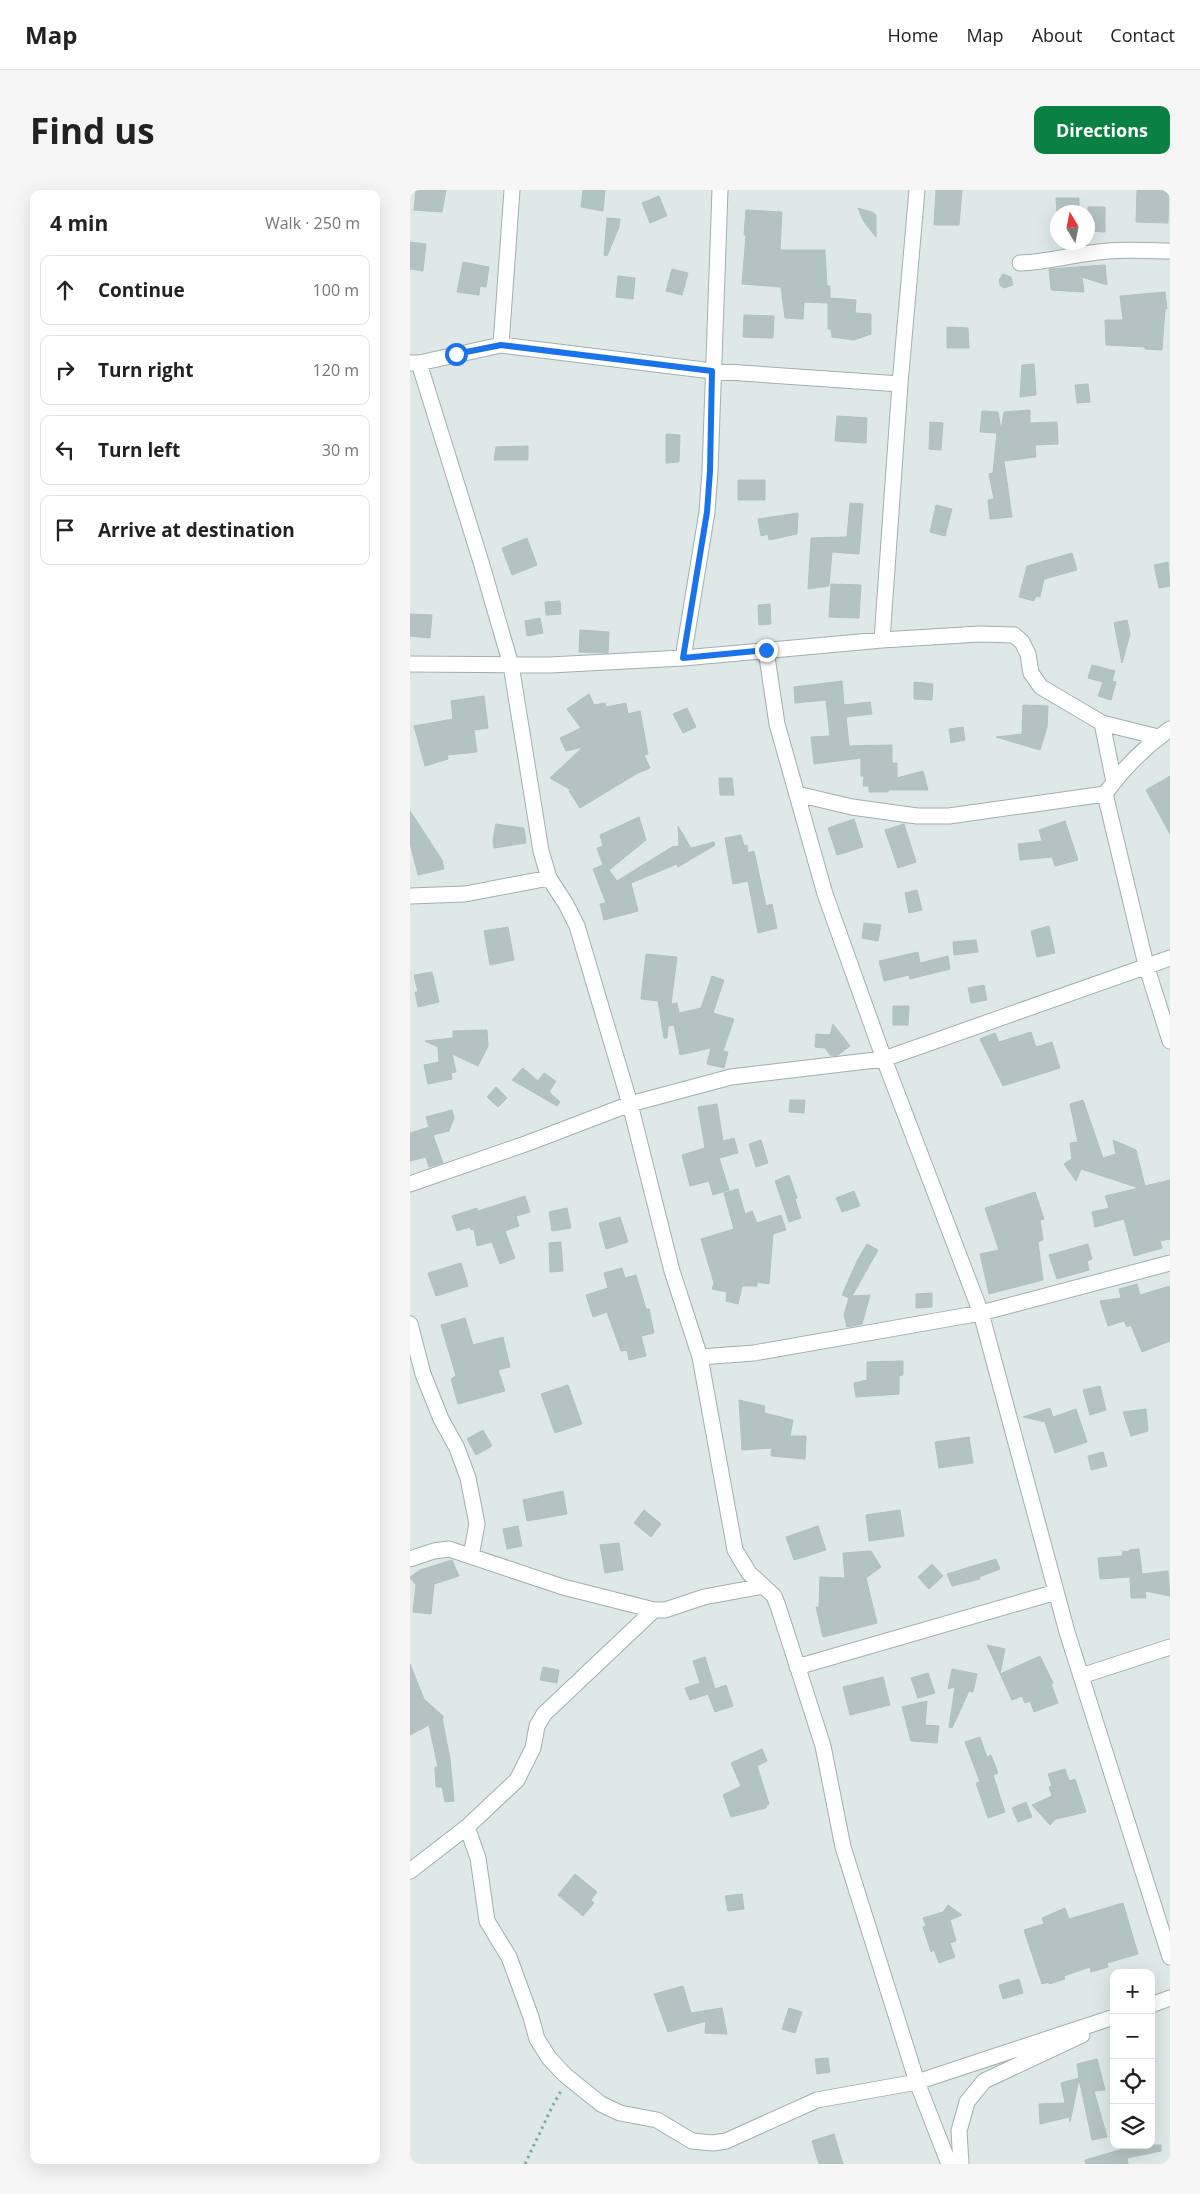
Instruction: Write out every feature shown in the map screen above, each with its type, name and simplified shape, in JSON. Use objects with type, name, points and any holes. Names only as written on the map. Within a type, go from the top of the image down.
[{"type":"street","points":[[501,345],[512,190]]},
{"type":"street","points":[[683,658],[707,512],[720,190]]},
{"type":"street","points":[[882,640],[900,384],[917,190]]},
{"type":"street","points":[[1020,264],[1047,262],[1069,256],[1108,251],[1170,251]]},
{"type":"street","points":[[900,384],[712,371],[501,345],[415,363],[481,562],[511,666],[541,851],[549,878],[566,904],[577,926],[630,1104],[672,1272],[700,1357],[735,1550],[750,1573],[774,1596],[778,1606],[823,1746],[843,1847],[917,2082],[950,2164]]},
{"type":"street","points":[[410,664],[511,666],[683,658],[882,640],[980,634],[1014,635],[1022,642],[1028,654],[1031,673],[1041,687],[1102,723],[1164,733]]},
{"type":"street","points":[[766,650],[777,724],[825,894],[884,1059],[980,1313],[1056,1592],[1170,1957]]},
{"type":"street","points":[[1102,723],[1109,788],[1146,965],[1170,1041]]},
{"type":"street","points":[[797,794],[852,807],[917,816],[949,816],[1109,788],[1164,733]]},
{"type":"street","points":[[410,896],[465,894],[549,878]]},
{"type":"street","points":[[410,1184],[528,1143],[630,1104],[731,1077],[884,1059],[1170,958]]},
{"type":"street","points":[[700,1357],[754,1354],[980,1313],[1170,1263]]},
{"type":"street","points":[[410,1324],[417,1376],[457,1448],[468,1478],[477,1524],[471,1556]]},
{"type":"street","points":[[410,1559],[434,1551],[449,1549],[563,1587],[654,1610],[665,1610],[704,1597],[763,1586]]},
{"type":"street","points":[[798,1667],[1056,1592]]},
{"type":"street","points":[[410,1871],[467,1827],[517,1780],[533,1748],[536,1726],[544,1714],[654,1610]]},
{"type":"street","points":[[1081,1676],[1170,1647]]},
{"type":"street","points":[[467,1827],[478,1858],[487,1921],[509,1957],[541,2048],[569,2079],[600,2104],[620,2113],[657,2120],[682,2137],[692,2141],[726,2141],[817,2100],[917,2082],[1110,2018]]},
{"type":"street","points":[[1155,2003],[1170,1998]]},
{"type":"street","points":[[961,2164],[960,2131],[967,2102],[984,2082],[1075,2040],[1110,2019]]},
{"type":"path","points":[[525,2164],[552,2107],[569,2079]]},
{"type":"building","points":[[416,190],[446,190],[442,212],[414,210]]},
{"type":"building","points":[[583,190],[605,190],[603,211],[581,207]]},
{"type":"building","points":[[936,190],[962,190],[959,225],[934,225]]},
{"type":"building","points":[[1137,190],[1169,190],[1168,223],[1136,222]]},
{"type":"building","points":[[659,196],[667,216],[650,223],[642,203]]},
{"type":"building","points":[[1056,198],[1079,198],[1079,205],[1056,205]]},
{"type":"building","points":[[1095,207],[1105,207],[1105,232],[1095,231]]},
{"type":"building","points":[[858,208],[876,215],[876,237],[864,222]]},
{"type":"building","points":[[746,210],[782,212],[780,250],[825,250],[827,286],[830,286],[830,298],[856,300],[855,313],[871,314],[871,334],[854,340],[832,337],[831,329],[828,329],[828,303],[804,302],[803,319],[785,318],[781,287],[742,284]]},
{"type":"building","points":[[607,218],[620,219],[619,227],[607,256],[604,255]]},
{"type":"building","points":[[410,242],[426,244],[423,271],[410,269]]},
{"type":"building","points":[[463,262],[489,267],[486,287],[480,286],[479,295],[457,292]]},
{"type":"building","points":[[1105,265],[1107,285],[1082,277],[1084,292],[1051,290],[1049,269]]},
{"type":"building","points":[[672,269],[688,273],[682,295],[666,291]]},
{"type":"building","points":[[1003,274],[1011,277],[1013,285],[1004,288],[1000,285],[999,280]]},
{"type":"building","points":[[618,276],[635,278],[633,299],[616,297]]},
{"type":"building","points":[[1165,292],[1167,309],[1165,309],[1162,350],[1106,345],[1105,320],[1123,320],[1120,296]]},
{"type":"building","points":[[744,315],[774,316],[773,338],[743,337]]},
{"type":"building","points":[[947,327],[968,328],[969,348],[947,348]]},
{"type":"building","points":[[1034,364],[1036,395],[1020,397],[1022,365]]},
{"type":"building","points":[[1088,384],[1090,402],[1077,403],[1075,385]]},
{"type":"building","points":[[1030,410],[1030,423],[1057,422],[1058,444],[1035,445],[1036,457],[1004,461],[1012,517],[990,519],[988,500],[994,499],[989,474],[993,473],[997,433],[980,432],[982,411],[998,412],[1001,430],[1004,412]]},
{"type":"building","points":[[837,416],[867,418],[866,443],[835,441]]},
{"type":"building","points":[[930,422],[943,423],[941,450],[929,449]]},
{"type":"building","points":[[666,434],[680,435],[679,462],[666,463]]},
{"type":"building","points":[[528,446],[528,460],[494,460],[496,447]]},
{"type":"building","points":[[738,480],[765,480],[765,500],[738,500]]},
{"type":"building","points":[[850,503],[863,504],[859,554],[832,552],[829,586],[808,589],[811,538],[847,537]]},
{"type":"building","points":[[936,505],[952,509],[945,536],[930,532]]},
{"type":"building","points":[[798,513],[797,534],[769,540],[768,534],[761,536],[758,519]]},
{"type":"building","points":[[527,538],[537,565],[512,575],[502,548]]},
{"type":"building","points":[[1072,553],[1077,570],[1044,579],[1040,597],[1036,596],[1034,601],[1019,597],[1027,566]]},
{"type":"building","points":[[1168,562],[1170,586],[1159,588],[1154,565]]},
{"type":"building","points":[[831,584],[861,585],[859,618],[829,617]]},
{"type":"building","points":[[560,601],[561,614],[546,615],[545,602]]},
{"type":"building","points":[[770,604],[771,624],[759,625],[758,605]]},
{"type":"building","points":[[410,614],[432,615],[430,638],[410,636]]},
{"type":"building","points":[[540,618],[543,633],[527,636],[525,621]]},
{"type":"building","points":[[1127,620],[1130,634],[1122,663],[1114,623]]},
{"type":"building","points":[[580,630],[609,632],[608,653],[579,652]]},
{"type":"building","points":[[1092,665],[1115,671],[1112,681],[1116,682],[1111,700],[1098,696],[1103,682],[1088,678]]},
{"type":"building","points":[[842,681],[844,705],[870,702],[872,714],[846,717],[849,746],[892,745],[892,763],[897,763],[897,778],[923,771],[928,790],[869,792],[869,786],[863,786],[864,776],[861,776],[861,758],[814,764],[811,737],[830,736],[826,700],[795,703],[794,687]]},
{"type":"building","points":[[914,682],[933,684],[932,700],[914,699]]},
{"type":"building","points":[[589,694],[594,705],[605,703],[606,707],[626,703],[628,714],[640,711],[648,754],[644,755],[650,768],[636,774],[580,808],[569,791],[571,790],[550,778],[583,747],[566,751],[560,738],[581,728],[567,709]]},
{"type":"building","points":[[484,696],[488,728],[474,730],[477,752],[447,755],[448,759],[425,766],[414,726],[453,719],[451,701]]},
{"type":"building","points":[[1023,705],[1048,706],[1047,727],[1040,750],[996,737],[1022,734]]},
{"type":"building","points":[[687,708],[696,727],[683,733],[673,714]]},
{"type":"building","points":[[963,727],[965,740],[951,743],[949,729]]},
{"type":"building","points":[[1170,776],[1170,834],[1146,790]]},
{"type":"building","points":[[719,778],[732,778],[734,795],[720,795]]},
{"type":"building","points":[[410,811],[442,860],[444,869],[418,875],[410,843]]},
{"type":"building","points":[[639,817],[646,840],[609,870],[617,881],[672,847],[679,846],[678,826],[691,848],[714,842],[715,845],[678,867],[677,864],[631,883],[638,911],[604,920],[600,904],[606,903],[593,869],[603,865],[597,848],[603,846],[600,835]]},
{"type":"building","points":[[854,819],[863,847],[837,855],[828,828]]},
{"type":"building","points":[[1065,821],[1078,860],[1055,866],[1052,857],[1020,860],[1018,844],[1042,841],[1039,830]]},
{"type":"building","points":[[496,824],[524,828],[526,843],[494,848],[493,840]]},
{"type":"building","points":[[904,824],[916,862],[898,868],[885,830]]},
{"type":"building","points":[[741,835],[744,846],[747,845],[748,853],[754,851],[766,906],[772,904],[777,928],[758,933],[748,881],[733,884],[725,838]]},
{"type":"building","points":[[917,890],[922,910],[909,913],[905,893]]},
{"type":"building","points":[[864,923],[881,925],[878,941],[862,938]]},
{"type":"building","points":[[1049,926],[1055,953],[1037,957],[1031,931]]},
{"type":"building","points":[[508,927],[514,960],[490,965],[484,931]]},
{"type":"building","points":[[976,940],[978,952],[954,955],[953,942]]},
{"type":"building","points":[[918,952],[920,963],[948,956],[950,969],[910,979],[909,975],[884,981],[879,961]]},
{"type":"building","points":[[646,954],[677,957],[671,1004],[677,1003],[679,1013],[701,1008],[712,976],[724,980],[713,1013],[734,1019],[723,1051],[728,1052],[724,1068],[707,1064],[711,1048],[680,1055],[674,1025],[668,1026],[667,1038],[664,1038],[658,1001],[641,999]]},
{"type":"building","points":[[432,972],[439,1002],[418,1007],[415,992],[418,992],[414,975]]},
{"type":"building","points":[[984,985],[987,1000],[971,1003],[968,988]]},
{"type":"building","points":[[893,1006],[909,1006],[908,1025],[893,1025]]},
{"type":"building","points":[[833,1024],[850,1046],[838,1055],[831,1056],[825,1048],[815,1047],[816,1034],[830,1035]]},
{"type":"building","points":[[487,1030],[488,1046],[478,1066],[452,1054],[456,1072],[451,1073],[452,1079],[428,1084],[424,1065],[439,1062],[438,1047],[425,1041],[453,1038],[453,1031]]},
{"type":"building","points":[[1031,1032],[1036,1047],[1052,1042],[1060,1068],[1003,1086],[980,1039],[995,1033],[999,1042]]},
{"type":"building","points":[[523,1068],[538,1081],[544,1073],[556,1081],[549,1092],[560,1102],[557,1106],[512,1080]]},
{"type":"building","points":[[496,1087],[507,1098],[498,1107],[487,1097]]},
{"type":"building","points":[[790,1100],[805,1100],[804,1113],[789,1112]]},
{"type":"building","points":[[1083,1100],[1103,1158],[1116,1154],[1113,1140],[1136,1150],[1145,1186],[1170,1180],[1170,1239],[1160,1241],[1162,1248],[1134,1256],[1124,1219],[1095,1227],[1092,1212],[1109,1208],[1105,1196],[1139,1188],[1081,1169],[1076,1181],[1064,1164],[1072,1159],[1070,1143],[1078,1142],[1070,1104]]},
{"type":"building","points":[[717,1104],[723,1141],[734,1138],[738,1153],[719,1158],[729,1190],[713,1195],[709,1181],[690,1186],[682,1155],[705,1148],[698,1107]]},
{"type":"building","points":[[452,1110],[454,1118],[449,1131],[433,1135],[443,1163],[429,1167],[426,1157],[410,1161],[410,1133],[429,1127],[426,1117]]},
{"type":"building","points":[[761,1140],[768,1163],[756,1167],[749,1144]]},
{"type":"building","points":[[789,1175],[797,1198],[795,1199],[801,1218],[789,1222],[775,1181]]},
{"type":"building","points":[[738,1189],[745,1214],[752,1211],[757,1223],[781,1215],[786,1230],[773,1234],[769,1284],[757,1282],[757,1286],[742,1286],[738,1304],[726,1301],[727,1292],[712,1289],[714,1283],[701,1239],[734,1229],[724,1193]]},
{"type":"building","points":[[854,1191],[860,1206],[842,1212],[836,1198]]},
{"type":"building","points":[[1035,1192],[1044,1219],[1040,1220],[1043,1240],[1038,1242],[1043,1280],[989,1294],[980,1254],[999,1250],[985,1208]]},
{"type":"building","points":[[525,1196],[530,1212],[516,1216],[519,1226],[505,1231],[515,1258],[500,1264],[492,1242],[477,1246],[474,1229],[471,1230],[470,1227],[457,1231],[452,1216],[477,1208],[478,1211]]},
{"type":"building","points":[[567,1208],[571,1228],[552,1231],[549,1212]]},
{"type":"building","points":[[620,1217],[628,1242],[606,1249],[599,1223]]},
{"type":"building","points":[[561,1242],[563,1271],[550,1272],[549,1243]]},
{"type":"building","points":[[867,1244],[878,1250],[852,1296],[870,1295],[862,1324],[847,1327],[844,1315],[849,1298],[842,1295]]},
{"type":"building","points":[[1088,1244],[1092,1259],[1087,1261],[1089,1270],[1057,1279],[1049,1255]]},
{"type":"building","points":[[461,1263],[468,1286],[436,1296],[428,1273]]},
{"type":"building","points":[[622,1268],[625,1278],[636,1275],[646,1309],[649,1309],[654,1333],[641,1336],[646,1356],[629,1360],[627,1350],[621,1351],[607,1312],[593,1317],[586,1295],[608,1288],[604,1273]]},
{"type":"building","points":[[1137,1284],[1140,1295],[1170,1286],[1170,1341],[1142,1352],[1131,1325],[1127,1327],[1124,1321],[1108,1326],[1100,1301],[1121,1298],[1119,1289]]},
{"type":"building","points":[[932,1293],[932,1307],[916,1308],[916,1294]]},
{"type":"building","points":[[465,1318],[473,1345],[503,1337],[510,1367],[498,1370],[505,1391],[458,1404],[451,1379],[456,1376],[441,1325]]},
{"type":"building","points":[[903,1361],[903,1375],[899,1376],[899,1394],[856,1397],[854,1383],[867,1380],[867,1362]]},
{"type":"building","points":[[568,1385],[582,1424],[555,1433],[541,1394]]},
{"type":"building","points":[[1100,1386],[1106,1410],[1090,1415],[1083,1390]]},
{"type":"building","points":[[739,1400],[765,1406],[764,1413],[793,1420],[790,1436],[806,1436],[805,1459],[771,1456],[772,1448],[742,1450]]},
{"type":"building","points":[[1050,1408],[1053,1417],[1076,1409],[1087,1442],[1055,1453],[1045,1422],[1023,1417]]},
{"type":"building","points":[[1146,1409],[1148,1431],[1131,1436],[1123,1412]]},
{"type":"building","points":[[483,1430],[492,1446],[476,1455],[467,1439]]},
{"type":"building","points":[[969,1437],[973,1463],[939,1468],[935,1442]]},
{"type":"building","points":[[1103,1452],[1107,1466],[1091,1470],[1088,1456]]},
{"type":"building","points":[[563,1491],[567,1514],[527,1521],[523,1500]]},
{"type":"building","points":[[644,1510],[661,1524],[651,1537],[634,1523]]},
{"type":"building","points":[[900,1510],[904,1536],[869,1541],[866,1515]]},
{"type":"building","points":[[518,1526],[522,1546],[507,1549],[503,1529]]},
{"type":"building","points":[[818,1526],[826,1550],[794,1560],[786,1537]]},
{"type":"building","points":[[619,1543],[623,1570],[605,1573],[600,1545]]},
{"type":"building","points":[[1139,1549],[1142,1574],[1168,1571],[1170,1596],[1145,1591],[1146,1598],[1131,1598],[1130,1577],[1100,1579],[1098,1558],[1122,1556],[1123,1551],[1129,1552],[1129,1550]]},
{"type":"building","points":[[871,1551],[881,1567],[866,1578],[877,1623],[823,1637],[816,1607],[819,1607],[820,1577],[845,1578],[843,1553]]},
{"type":"building","points":[[996,1559],[1000,1569],[979,1577],[980,1579],[952,1586],[947,1574]]},
{"type":"building","points":[[452,1560],[459,1576],[434,1584],[431,1614],[413,1612],[416,1585],[410,1577],[420,1570]]},
{"type":"building","points":[[932,1564],[943,1576],[929,1589],[918,1577]]},
{"type":"building","points":[[987,1645],[1005,1649],[1000,1674]]},
{"type":"building","points":[[1040,1656],[1053,1683],[1051,1684],[1058,1703],[1034,1712],[1030,1701],[1025,1703],[1022,1696],[1012,1700],[1000,1674]]},
{"type":"building","points":[[705,1657],[715,1689],[726,1685],[733,1706],[715,1712],[708,1694],[690,1700],[685,1688],[700,1683],[693,1661]]},
{"type":"building","points":[[410,1664],[424,1699],[444,1717],[442,1718],[450,1759],[454,1801],[445,1802],[442,1787],[436,1787],[435,1767],[438,1767],[429,1725],[410,1735]]},
{"type":"building","points":[[543,1667],[559,1670],[557,1683],[540,1680]]},
{"type":"building","points":[[952,1669],[977,1674],[973,1692],[969,1691],[952,1728],[949,1727],[955,1687],[948,1689]]},
{"type":"building","points":[[928,1673],[935,1693],[918,1698],[911,1678]]},
{"type":"building","points":[[883,1677],[890,1705],[850,1715],[843,1687]]},
{"type":"building","points":[[927,1701],[925,1725],[939,1726],[937,1743],[911,1741],[902,1707]]},
{"type":"building","points":[[980,1737],[987,1757],[991,1755],[998,1773],[993,1775],[1005,1812],[988,1818],[976,1783],[980,1782],[965,1742]]},
{"type":"building","points":[[762,1749],[767,1761],[757,1766],[769,1804],[766,1808],[731,1817],[723,1795],[741,1786],[731,1763]]},
{"type":"building","points":[[1065,1769],[1069,1781],[1075,1779],[1086,1812],[1056,1819],[1050,1825],[1032,1805],[1052,1796],[1049,1787],[1052,1786],[1048,1774]]},
{"type":"building","points":[[1026,1802],[1032,1817],[1018,1822],[1012,1808]]},
{"type":"building","points":[[575,1874],[597,1892],[591,1900],[594,1903],[583,1916],[558,1895]]},
{"type":"building","points":[[742,1894],[744,1909],[728,1911],[725,1896]]},
{"type":"building","points":[[1123,1903],[1138,1954],[1107,1963],[1108,1967],[1091,1972],[1090,1967],[1064,1976],[1065,1979],[1042,1984],[1024,1930],[1044,1924],[1042,1918],[1065,1908],[1069,1919]]},
{"type":"building","points":[[948,1905],[962,1915],[950,1920],[956,1941],[950,1943],[955,1957],[939,1963],[934,1950],[931,1952],[923,1927],[926,1926],[923,1918],[943,1912]]},
{"type":"building","points":[[1019,1979],[1023,1993],[1003,1999],[999,1985]]},
{"type":"building","points":[[683,1986],[691,2013],[722,2008],[727,2034],[705,2033],[706,2021],[668,2032],[654,1994]]},
{"type":"building","points":[[789,2008],[802,2012],[795,2033],[782,2029]]},
{"type":"building","points":[[828,2058],[830,2072],[817,2074],[815,2059]]},
{"type":"building","points":[[1097,2059],[1105,2090],[1094,2091],[1107,2137],[1092,2140],[1079,2079],[1070,2122],[1069,2117],[1040,2124],[1039,2104],[1065,2103],[1061,2083],[1079,2078],[1077,2064]]},
{"type":"building","points":[[834,2134],[843,2164],[819,2164],[812,2141]]},
{"type":"building","points":[[1155,2145],[1161,2145],[1161,2151],[1127,2158],[1128,2164],[1086,2164],[1085,2160],[1123,2149],[1155,2149]]},
{"type":"route","points":[[456,354],[501,345],[712,371],[710,471],[707,512],[683,658],[766,650]]}]
